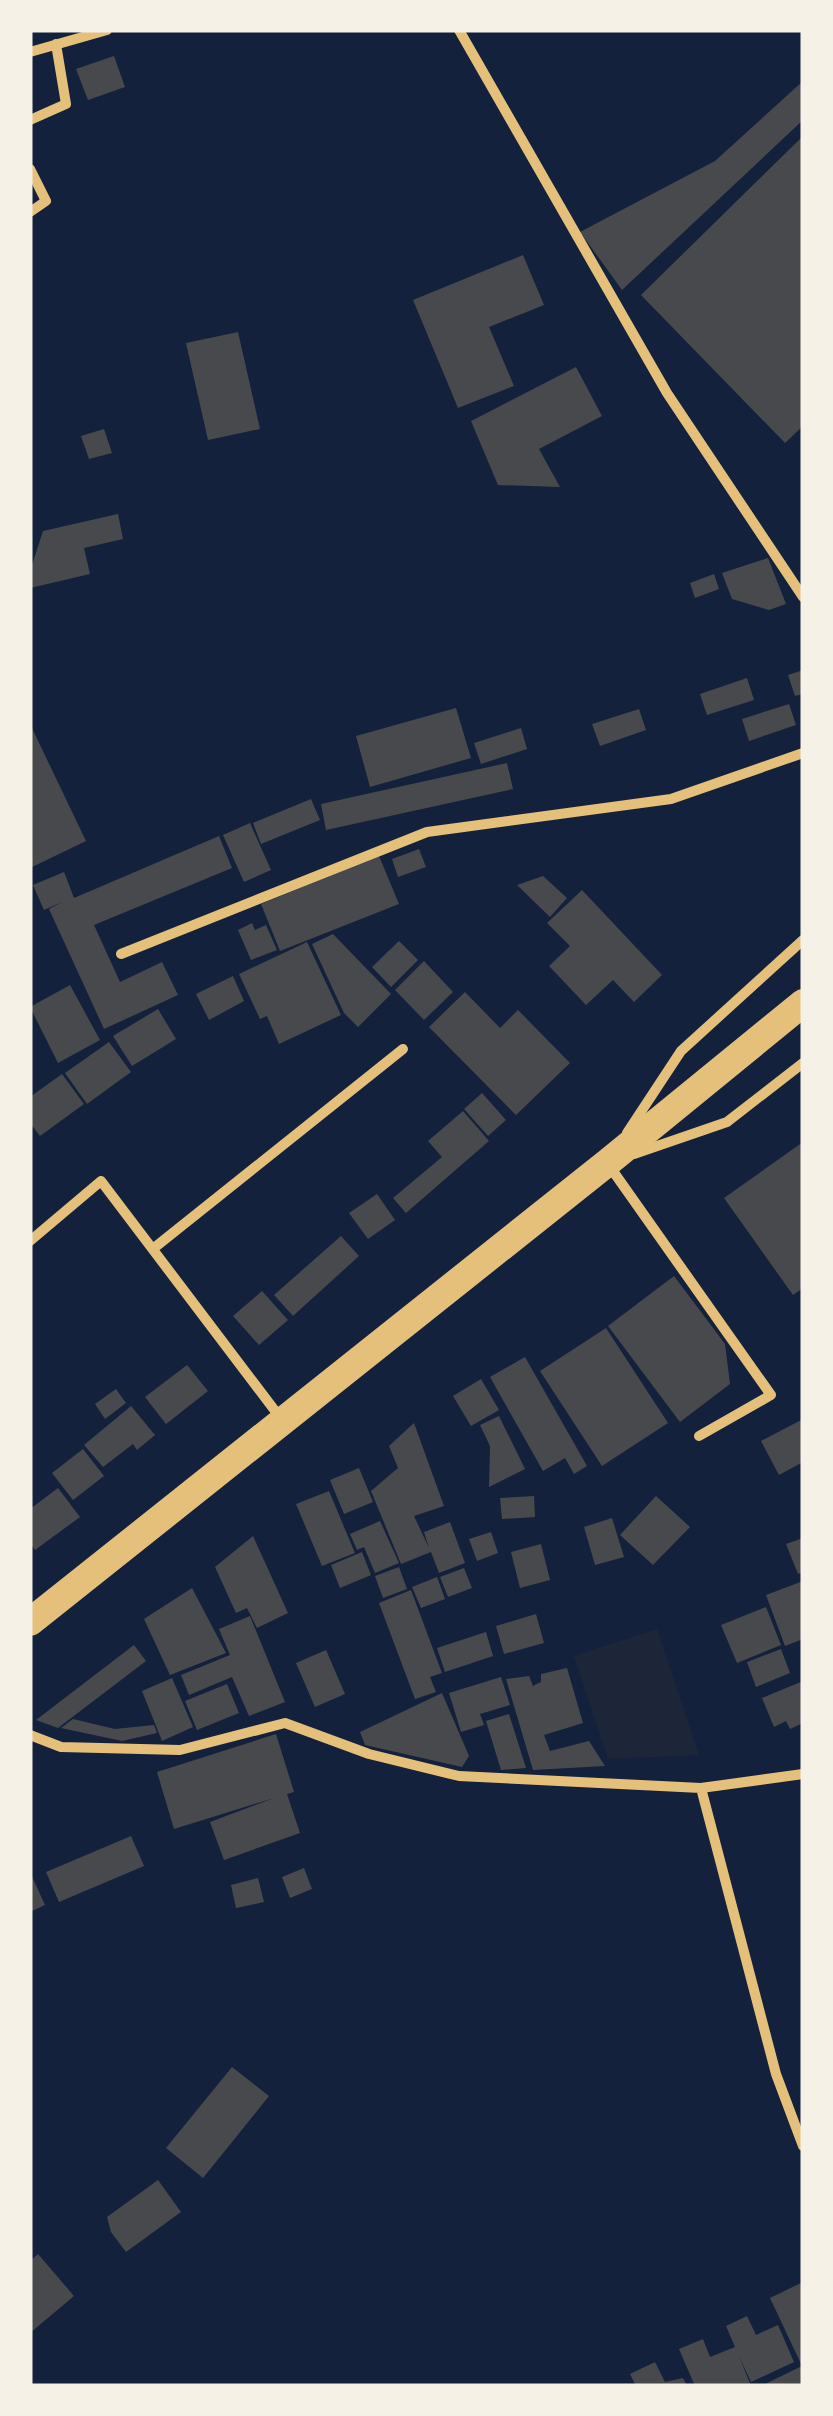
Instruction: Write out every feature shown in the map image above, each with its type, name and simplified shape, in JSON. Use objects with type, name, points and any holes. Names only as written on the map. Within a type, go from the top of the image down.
[{"type":"highway","points":[[30,1622],[803,1003]]},
{"type":"street","points":[[30,52],[108,30]]},
{"type":"street","points":[[459,30],[667,393],[803,597]]},
{"type":"street","points":[[30,120],[66,104],[56,44]]},
{"type":"street","points":[[30,169],[46,201],[30,212]]},
{"type":"street","points":[[121,954],[427,832],[671,799],[803,753]]},
{"type":"street","points":[[607,1163],[681,1051],[803,940]]},
{"type":"street","points":[[154,1248],[403,1048]]},
{"type":"street","points":[[607,1163],[727,1122],[803,1063]]},
{"type":"street","points":[[607,1163],[772,1395],[698,1436]]},
{"type":"street","points":[[30,1240],[101,1181],[282,1420]]},
{"type":"street","points":[[30,1736],[61,1747],[180,1750],[286,1723],[369,1754],[459,1776],[700,1788],[803,1774]]},
{"type":"street","points":[[700,1788],[776,2074],[803,2146]]},
{"type":"shaded area","points":[[657,1629],[699,1755],[608,1759],[574,1656]]},
{"type":"building","points":[[114,56],[125,87],[88,100],[76,69]]},
{"type":"building","points":[[803,81],[803,120],[622,290],[580,232],[715,161]]},
{"type":"building","points":[[803,136],[803,426],[785,443],[641,295]]},
{"type":"building","points":[[523,255],[544,305],[489,327],[514,386],[458,408],[413,300]]},
{"type":"building","points":[[238,332],[260,429],[208,440],[186,343]]},
{"type":"building","points":[[576,367],[602,416],[539,449],[560,487],[498,485],[471,421]]},
{"type":"building","points":[[104,429],[112,453],[89,459],[81,436]]},
{"type":"building","points":[[118,514],[123,539],[84,548],[90,574],[30,588],[30,571],[43,531]]},
{"type":"building","points":[[768,558],[786,604],[769,610],[732,599],[722,573]]},
{"type":"building","points":[[714,574],[719,589],[695,598],[690,583]]},
{"type":"building","points":[[803,670],[803,694],[795,696],[788,675]]},
{"type":"building","points":[[747,678],[754,700],[707,715],[700,694]]},
{"type":"building","points":[[789,704],[796,725],[749,741],[742,719]]},
{"type":"building","points":[[456,708],[471,758],[370,787],[356,736]]},
{"type":"building","points":[[639,709],[646,730],[600,746],[592,724]]},
{"type":"building","points":[[30,724],[86,841],[30,868]]},
{"type":"building","points":[[521,728],[527,749],[481,764],[474,743]]},
{"type":"building","points":[[507,763],[513,789],[326,830],[321,804]]},
{"type":"building","points":[[311,799],[320,820],[261,844],[253,823]]},
{"type":"building","points":[[250,823],[271,870],[244,882],[223,835]]},
{"type":"building","points":[[219,836],[232,868],[94,925],[120,982],[162,962],[178,995],[104,1029],[49,909],[62,902],[44,910],[33,885],[64,872],[74,898]]},
{"type":"building","points":[[419,849],[426,867],[398,877],[392,859]]},
{"type":"building","points":[[379,856],[399,904],[280,951],[261,904]]},
{"type":"building","points":[[543,876],[567,898],[550,917],[517,885]]},
{"type":"building","points":[[582,890],[662,975],[634,1002],[613,980],[586,1005],[549,966],[570,946],[547,923]]},
{"type":"building","points":[[252,923],[255,930],[266,925],[277,950],[251,960],[238,930]]},
{"type":"building","points":[[333,934],[391,994],[358,1027],[344,1013],[312,944]]},
{"type":"building","points":[[399,941],[418,960],[391,987],[372,967]]},
{"type":"building","points":[[307,942],[341,1015],[279,1044],[267,1016],[260,1019],[239,974]]},
{"type":"building","points":[[424,961],[453,992],[424,1020],[395,990]]},
{"type":"building","points":[[233,976],[244,1001],[209,1020],[196,994]]},
{"type":"building","points":[[70,985],[100,1040],[58,1063],[30,1007]]},
{"type":"building","points":[[465,992],[500,1028],[518,1010],[570,1063],[516,1115],[429,1027]]},
{"type":"building","points":[[158,1009],[176,1039],[132,1066],[113,1036]]},
{"type":"building","points":[[109,1042],[131,1072],[87,1104],[65,1073]]},
{"type":"building","points":[[62,1074],[84,1104],[40,1136],[30,1123],[30,1097]]},
{"type":"building","points":[[482,1093],[506,1120],[488,1136],[464,1109]]},
{"type":"building","points":[[463,1111],[489,1141],[406,1213],[393,1198],[442,1157],[428,1141]]},
{"type":"building","points":[[803,1142],[803,1288],[793,1295],[724,1198]]},
{"type":"building","points":[[377,1194],[395,1220],[368,1239],[349,1213]]},
{"type":"building","points":[[341,1236],[359,1256],[293,1316],[274,1295]]},
{"type":"building","points":[[674,1276],[725,1344],[730,1384],[680,1422],[608,1326]]},
{"type":"building","points":[[262,1291],[288,1320],[259,1345],[233,1316]]},
{"type":"building","points":[[606,1328],[668,1423],[602,1466],[540,1371]]},
{"type":"building","points":[[525,1357],[587,1466],[574,1474],[565,1458],[543,1471],[490,1377]]},
{"type":"building","points":[[187,1365],[208,1391],[166,1424],[145,1397]]},
{"type":"building","points":[[481,1379],[499,1410],[471,1426],[453,1396]]},
{"type":"building","points":[[116,1389],[126,1403],[105,1419],[95,1404]]},
{"type":"building","points":[[131,1406],[155,1435],[137,1450],[133,1444],[103,1467],[84,1445]]},
{"type":"building","points":[[499,1416],[525,1469],[489,1487],[490,1446],[480,1425]]},
{"type":"building","points":[[803,1419],[803,1462],[779,1475],[761,1441]]},
{"type":"building","points":[[414,1423],[444,1506],[414,1516],[429,1548],[424,1532],[450,1522],[465,1563],[439,1573],[431,1552],[401,1564],[371,1491],[398,1468],[389,1446]]},
{"type":"building","points":[[83,1449],[104,1476],[73,1500],[52,1473]]},
{"type":"building","points":[[359,1468],[373,1502],[344,1514],[330,1480]]},
{"type":"building","points":[[58,1488],[80,1517],[35,1550],[30,1543],[30,1509]]},
{"type":"building","points":[[329,1491],[355,1553],[322,1566],[296,1504]]},
{"type":"building","points":[[534,1496],[535,1517],[502,1519],[500,1498]]},
{"type":"building","points":[[656,1496],[690,1527],[653,1565],[620,1535]]},
{"type":"building","points":[[612,1518],[624,1557],[595,1565],[584,1527]]},
{"type":"building","points":[[380,1521],[399,1563],[375,1573],[364,1547],[357,1550],[350,1534]]},
{"type":"building","points":[[491,1532],[498,1553],[477,1561],[469,1539]]},
{"type":"building","points":[[253,1536],[288,1613],[257,1628],[247,1608],[236,1613],[215,1567]]},
{"type":"building","points":[[803,1538],[803,1572],[798,1574],[786,1544]]},
{"type":"building","points":[[541,1544],[550,1580],[520,1588],[511,1552]]},
{"type":"building","points":[[362,1552],[371,1575],[340,1588],[331,1565]]},
{"type":"building","points":[[399,1567],[407,1589],[383,1598],[375,1576]]},
{"type":"building","points":[[464,1568],[472,1588],[448,1597],[440,1577]]},
{"type":"building","points":[[437,1577],[445,1599],[421,1608],[412,1587]]},
{"type":"building","points":[[803,1581],[803,1639],[785,1646],[766,1595]]},
{"type":"building","points":[[192,1588],[226,1653],[170,1675],[144,1619]]},
{"type":"building","points":[[411,1590],[442,1673],[430,1677],[436,1692],[415,1699],[379,1603]]},
{"type":"building","points":[[766,1607],[781,1645],[737,1663],[721,1625]]},
{"type":"building","points":[[536,1614],[544,1643],[504,1654],[496,1626]]},
{"type":"building","points":[[250,1616],[285,1702],[249,1716],[232,1677],[189,1695],[181,1675],[230,1655],[219,1629]]},
{"type":"building","points":[[486,1632],[493,1656],[445,1672],[437,1648]]},
{"type":"building","points":[[134,1645],[146,1661],[58,1728],[36,1720]]},
{"type":"building","points":[[781,1649],[790,1673],[756,1687],[747,1662]]},
{"type":"building","points":[[326,1650],[345,1694],[315,1707],[296,1663]]},
{"type":"building","points":[[567,1668],[583,1723],[544,1735],[550,1751],[589,1741],[605,1766],[533,1770],[506,1679],[529,1676],[533,1686],[541,1682],[541,1674]]},
{"type":"building","points":[[501,1677],[510,1705],[480,1714],[484,1725],[461,1732],[449,1693]]},
{"type":"building","points":[[172,1678],[193,1727],[162,1741],[142,1691]]},
{"type":"building","points":[[803,1681],[803,1723],[790,1729],[786,1721],[774,1727],[762,1698]]},
{"type":"building","points":[[227,1684],[239,1713],[197,1730],[185,1701]]},
{"type":"building","points":[[442,1693],[469,1756],[462,1767],[365,1745],[360,1732]]},
{"type":"building","points":[[509,1714],[526,1768],[501,1770],[486,1721]]},
{"type":"building","points":[[73,1719],[115,1729],[154,1725],[157,1733],[122,1741],[61,1728]]},
{"type":"building","points":[[276,1734],[294,1792],[287,1794],[300,1833],[224,1860],[210,1822],[274,1798],[174,1829],[157,1772]]},
{"type":"building","points":[[131,1836],[144,1866],[59,1902],[46,1872]]},
{"type":"building","points":[[304,1868],[312,1889],[290,1898],[282,1877]]},
{"type":"building","points":[[30,1872],[45,1905],[30,1912]]},
{"type":"building","points":[[258,1878],[264,1902],[236,1908],[231,1885]]},
{"type":"building","points":[[232,2067],[269,2096],[203,2178],[166,2148]]},
{"type":"building","points":[[158,2180],[181,2212],[126,2252],[111,2232],[107,2217]]},
{"type":"building","points":[[38,2254],[74,2296],[30,2333],[30,2261]]},
{"type":"building","points":[[803,2282],[803,2386],[761,2386],[802,2366],[770,2298]]},
{"type":"building","points":[[747,2316],[756,2335],[778,2325],[794,2362],[751,2382],[739,2356],[751,2386],[695,2386],[679,2349],[703,2339],[710,2357],[735,2347],[726,2326]]},
{"type":"building","points":[[655,2362],[665,2382],[683,2378],[687,2386],[636,2386],[630,2374]]}]
